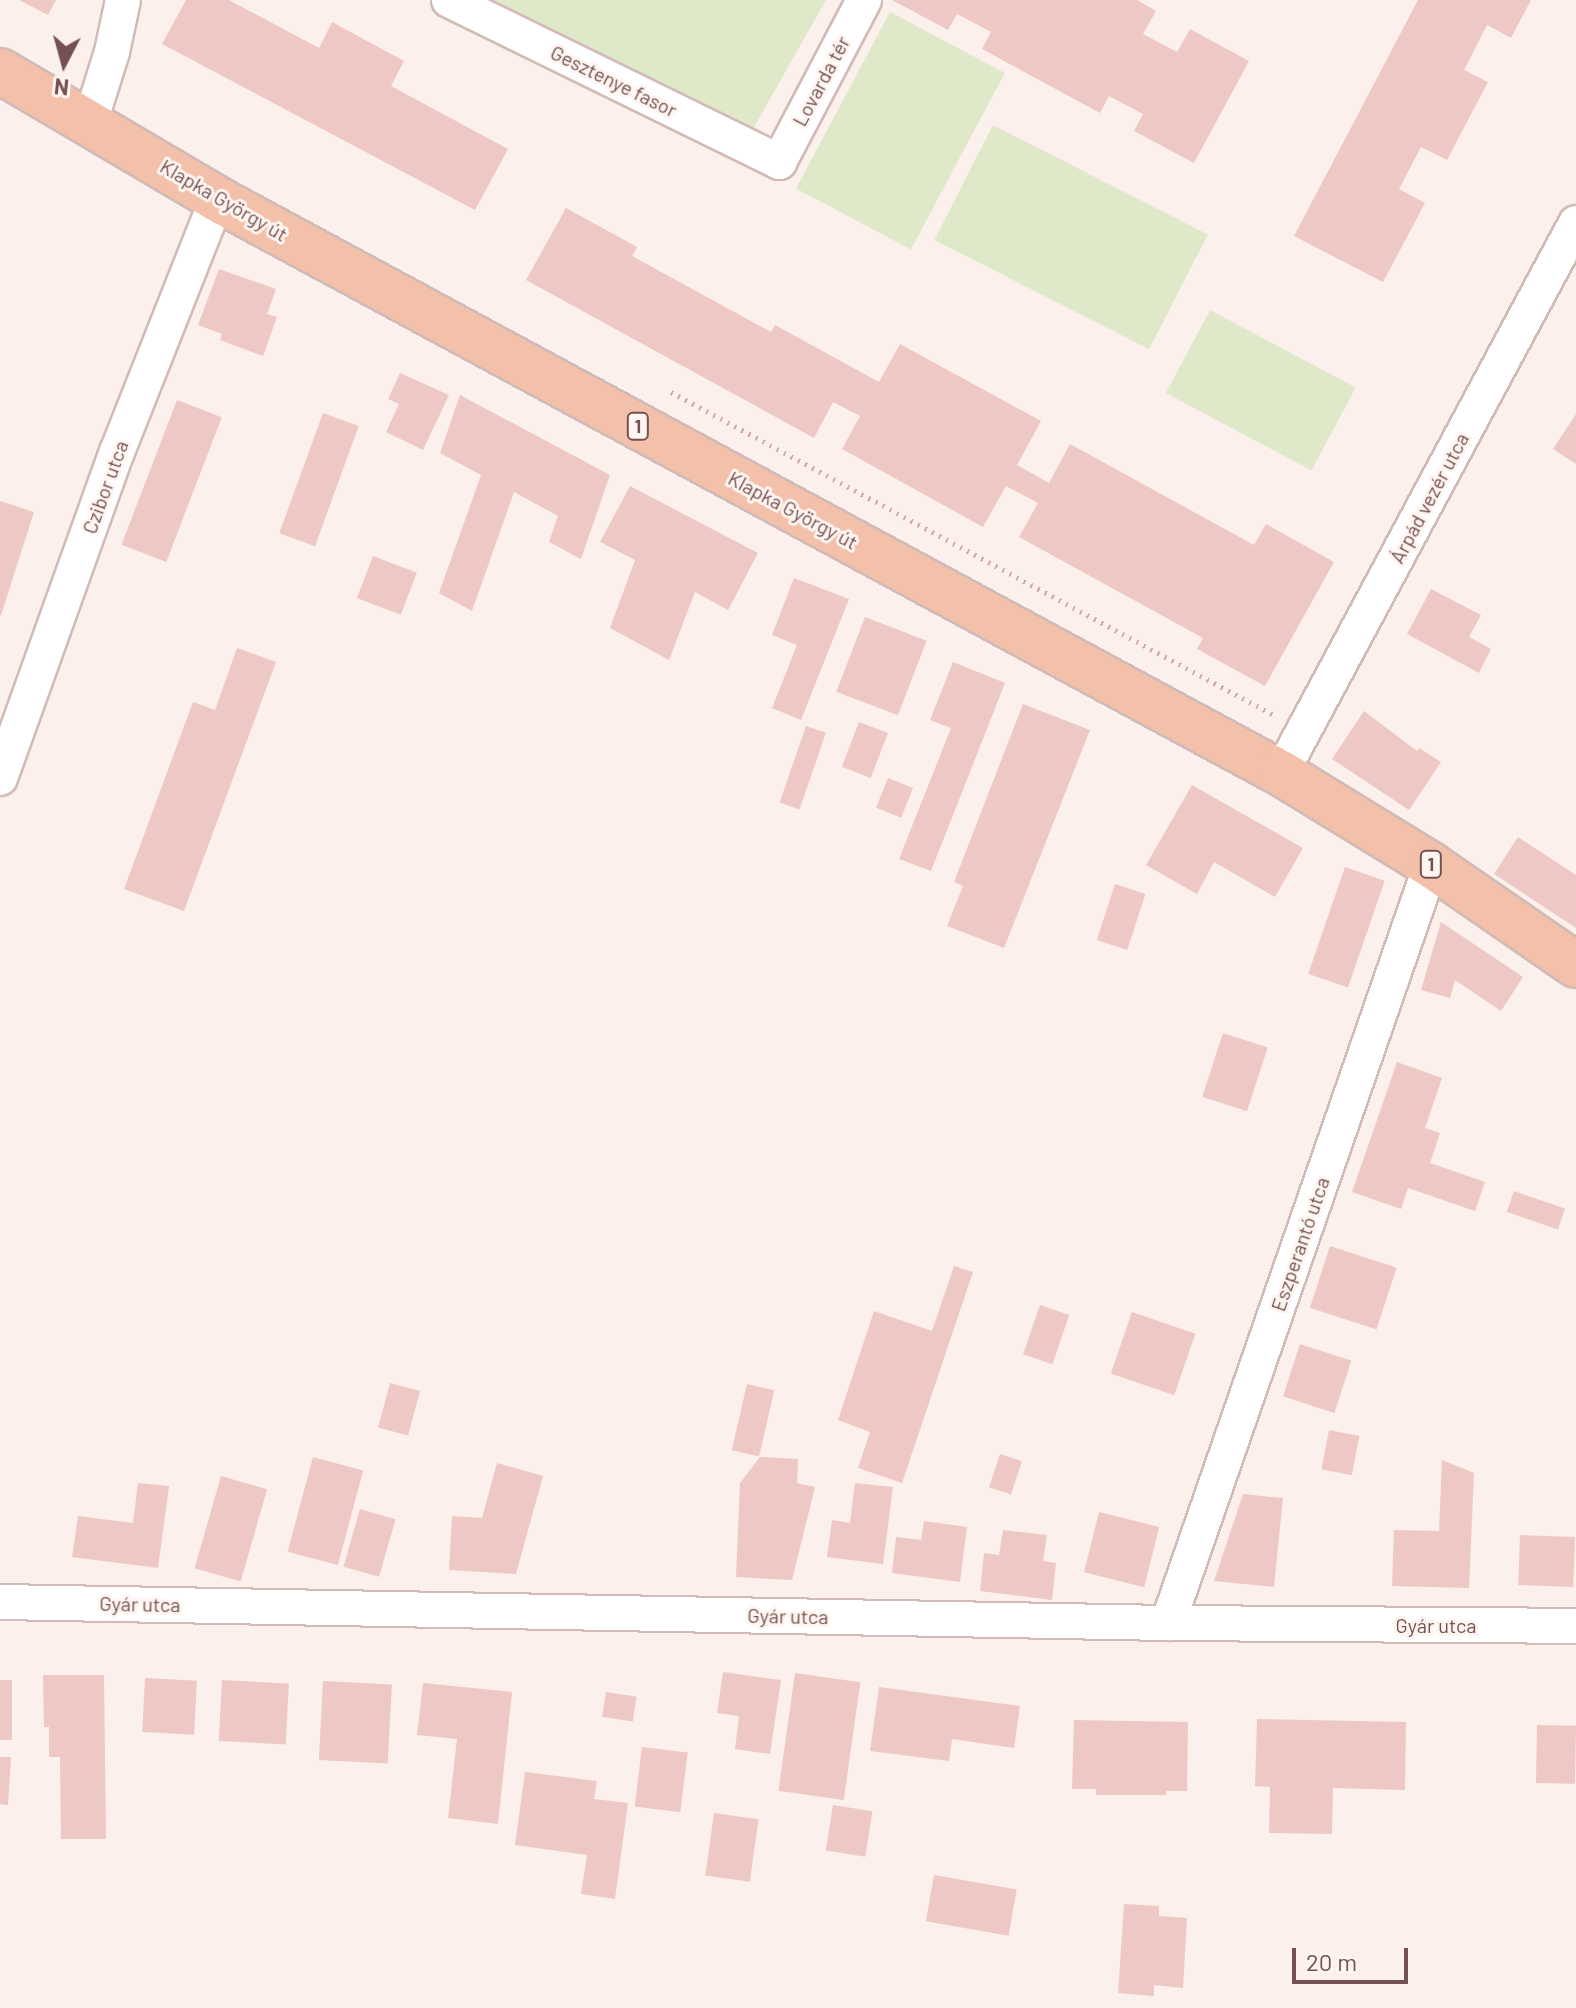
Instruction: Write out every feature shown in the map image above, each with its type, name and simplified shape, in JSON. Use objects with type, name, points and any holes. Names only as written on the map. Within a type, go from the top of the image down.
[{"type":"main road","name":"Klapka György út","points":[[0,71],[217,199],[1281,773],[1431,865],[1576,965]]},
{"type":"street","points":[[90,122],[112,52],[123,0]]},
{"type":"street","name":"Gesztenye fasor","points":[[449,0],[779,162]]},
{"type":"street","name":"Lovarda tér","points":[[779,162],[864,0]]},
{"type":"street","name":"Czibor utca","points":[[0,778],[117,452],[217,199]]},
{"type":"street","name":"Árpád vezér utca","points":[[1281,773],[1576,223]]},
{"type":"street","name":"Eszperantó utca","points":[[1168,1623],[1431,865]]},
{"type":"street","name":"Gyár utca","points":[[0,1602],[1168,1623],[1576,1626]]},
{"type":"green space","points":[[494,0],[826,0],[753,129]]},
{"type":"green space","points":[[890,12],[1005,73],[911,250],[796,189]]},
{"type":"green space","points":[[993,125],[1208,234],[1149,349],[934,240]]},
{"type":"green space","points":[[1210,310],[1356,387],[1312,470],[1166,393]]},
{"type":"building","points":[[19,0],[56,0],[48,15]]},
{"type":"building","points":[[186,0],[229,0],[319,48],[332,22],[404,61],[391,86],[508,149],[475,210],[162,44]]},
{"type":"building","points":[[892,0],[1137,0],[1156,11],[1143,34],[1177,52],[1190,29],[1249,61],[1194,163],[1134,131],[1143,114],[1109,96],[1100,113],[982,49],[991,32],[957,14],[948,30]]},
{"type":"building","points":[[1418,0],[1531,0],[1511,38],[1487,25],[1464,70],[1488,82],[1447,160],[1421,147],[1399,189],[1425,203],[1383,282],[1294,236]]},
{"type":"building","points":[[566,208],[637,247],[632,256],[771,332],[775,325],[879,382],[900,344],[1041,421],[1017,465],[1049,483],[1070,444],[1254,545],[1266,524],[1334,562],[1265,686],[1197,649],[1203,638],[1019,537],[1038,503],[1006,486],[983,527],[842,449],[860,416],[833,402],[814,438],[526,280]]},
{"type":"building","points":[[219,269],[276,289],[267,314],[277,317],[263,356],[220,340],[222,334],[198,325]]},
{"type":"building","points":[[400,373],[449,395],[423,450],[386,432],[399,404],[388,399]]},
{"type":"building","points":[[460,395],[610,475],[581,559],[549,542],[558,516],[514,492],[472,611],[439,593],[481,475],[440,453]]},
{"type":"building","points":[[177,400],[222,417],[166,562],[121,545]]},
{"type":"building","points":[[323,413],[359,426],[315,546],[279,533]]},
{"type":"building","points":[[1576,414],[1576,464],[1553,449]]},
{"type":"building","points":[[630,486],[758,553],[728,610],[695,592],[669,660],[610,628],[635,560],[600,542]]},
{"type":"building","points":[[0,501],[34,512],[1,615],[0,615]]},
{"type":"building","points":[[373,556],[417,573],[401,615],[357,598]]},
{"type":"building","points":[[794,578],[849,599],[801,720],[772,708],[797,645],[772,635]]},
{"type":"building","points":[[1431,589],[1481,615],[1469,637],[1491,649],[1479,673],[1407,634]]},
{"type":"building","points":[[865,617],[927,641],[898,715],[836,692]]},
{"type":"building","points":[[237,648],[276,662],[184,911],[124,889],[193,702],[215,710]]},
{"type":"building","points":[[953,662],[1005,683],[931,871],[899,859],[951,728],[930,720]]},
{"type":"building","points":[[1023,704],[1090,730],[1004,948],[947,926],[963,886],[954,882]]},
{"type":"building","points":[[1364,711],[1417,751],[1419,748],[1441,762],[1409,810],[1332,759]]},
{"type":"building","points":[[859,722],[888,733],[871,778],[842,767]]},
{"type":"building","points":[[806,726],[826,733],[799,809],[780,803]]},
{"type":"building","points":[[888,778],[913,788],[901,818],[876,808]]},
{"type":"building","points":[[1192,785],[1303,848],[1275,897],[1214,862],[1197,894],[1146,865]]},
{"type":"building","points":[[1518,837],[1576,875],[1576,928],[1494,874]]},
{"type":"building","points":[[1345,867],[1385,881],[1348,988],[1308,974]]},
{"type":"building","points":[[1115,884],[1145,894],[1127,950],[1097,940]]},
{"type":"building","points":[[1441,922],[1523,977],[1501,1011],[1455,980],[1450,998],[1421,990]]},
{"type":"building","points":[[1223,1033],[1268,1048],[1247,1111],[1202,1097]]},
{"type":"building","points":[[1397,1062],[1442,1078],[1425,1128],[1440,1133],[1430,1163],[1485,1182],[1475,1211],[1408,1188],[1401,1209],[1352,1192]]},
{"type":"building","points":[[1514,1191],[1565,1209],[1558,1229],[1507,1212]]},
{"type":"building","points":[[1330,1246],[1397,1268],[1376,1329],[1310,1308]]},
{"type":"building","points":[[954,1266],[973,1272],[902,1483],[858,1468],[870,1432],[838,1420],[874,1311],[932,1331]]},
{"type":"building","points":[[1040,1305],[1069,1315],[1052,1364],[1023,1354]]},
{"type":"building","points":[[1132,1312],[1195,1334],[1174,1395],[1111,1373]]},
{"type":"building","points":[[1300,1344],[1351,1361],[1334,1413],[1283,1396]]},
{"type":"building","points":[[390,1383],[420,1391],[408,1435],[378,1427]]},
{"type":"building","points":[[747,1384],[774,1390],[759,1457],[732,1450]]},
{"type":"building","points":[[1329,1430],[1359,1436],[1352,1475],[1321,1469]]},
{"type":"building","points":[[1000,1454],[1022,1461],[1011,1494],[989,1487]]},
{"type":"building","points":[[313,1457],[363,1470],[338,1565],[288,1552]]},
{"type":"building","points":[[760,1457],[798,1459],[797,1483],[815,1487],[792,1580],[736,1577],[740,1483]]},
{"type":"building","points":[[1442,1460],[1474,1473],[1469,1588],[1392,1586],[1394,1530],[1439,1531]]},
{"type":"building","points":[[497,1463],[543,1476],[516,1574],[449,1570],[452,1516],[482,1518]]},
{"type":"building","points":[[221,1476],[267,1489],[241,1582],[195,1568]]},
{"type":"building","points":[[138,1483],[169,1486],[158,1568],[72,1557],[78,1516],[133,1523]]},
{"type":"building","points":[[855,1483],[893,1487],[883,1564],[827,1557],[832,1520],[850,1523]]},
{"type":"building","points":[[1243,1494],[1283,1498],[1274,1587],[1214,1581]]},
{"type":"building","points":[[360,1509],[396,1519],[379,1577],[343,1567]]},
{"type":"building","points":[[1099,1512],[1159,1527],[1144,1587],[1084,1572]]},
{"type":"building","points":[[924,1521],[967,1527],[960,1582],[892,1573],[896,1537],[921,1540]]},
{"type":"building","points":[[1003,1530],[1047,1535],[1043,1561],[1056,1563],[1052,1600],[980,1591],[984,1553],[999,1555]]},
{"type":"building","points":[[1520,1535],[1575,1537],[1573,1587],[1518,1585]]},
{"type":"building","points":[[723,1672],[781,1680],[770,1754],[735,1749],[739,1716],[717,1713]]},
{"type":"building","points":[[795,1673],[860,1682],[844,1800],[778,1791]]},
{"type":"building","points":[[43,1675],[104,1675],[106,1839],[61,1839],[60,1757],[49,1757],[49,1727],[44,1727]]},
{"type":"building","points":[[145,1678],[197,1681],[194,1735],[142,1732]]},
{"type":"building","points":[[0,1680],[12,1680],[12,1740],[0,1740]]},
{"type":"building","points":[[222,1680],[289,1684],[286,1744],[219,1741]]},
{"type":"building","points":[[323,1681],[392,1685],[388,1764],[319,1760]]},
{"type":"building","points":[[423,1683],[512,1692],[498,1824],[448,1818],[457,1739],[417,1735]]},
{"type":"building","points":[[879,1687],[1020,1706],[1014,1748],[952,1739],[949,1761],[870,1751]]},
{"type":"building","points":[[606,1692],[637,1697],[633,1722],[602,1717]]},
{"type":"building","points":[[1257,1719],[1406,1722],[1405,1790],[1333,1788],[1332,1834],[1269,1833],[1270,1787],[1255,1786]]},
{"type":"building","points":[[1074,1720],[1188,1722],[1187,1791],[1166,1791],[1166,1795],[1096,1795],[1096,1789],[1072,1789]]},
{"type":"building","points":[[1537,1725],[1576,1726],[1575,1784],[1536,1783]]},
{"type":"building","points":[[642,1747],[688,1753],[680,1812],[635,1807]]},
{"type":"building","points":[[0,1757],[11,1757],[8,1805],[0,1804]]},
{"type":"building","points":[[525,1772],[597,1781],[594,1799],[628,1803],[615,1899],[581,1894],[587,1855],[515,1845]]},
{"type":"building","points":[[833,1805],[873,1811],[865,1857],[826,1850]]},
{"type":"building","points":[[714,1813],[759,1819],[750,1882],[705,1875]]},
{"type":"building","points":[[934,1875],[1017,1890],[1009,1936],[926,1921]]},
{"type":"building","points":[[1124,1904],[1159,1906],[1159,1916],[1187,1918],[1183,1988],[1154,1985],[1154,1996],[1118,1993]]}]
